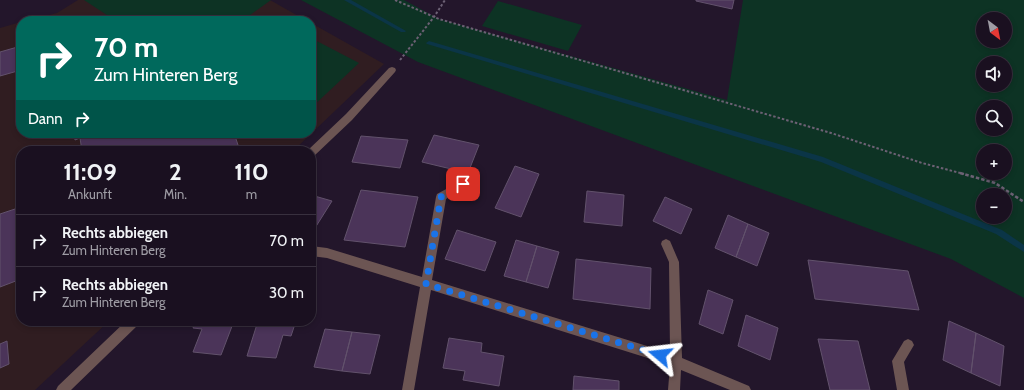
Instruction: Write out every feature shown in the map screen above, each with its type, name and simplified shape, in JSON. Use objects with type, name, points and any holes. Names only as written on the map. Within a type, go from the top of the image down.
[{"type":"street","points":[[316,148],[349,117],[392,70]]},
{"type":"street","points":[[408,390],[441,197],[463,184]]},
{"type":"street","points":[[666,244],[674,262],[676,361],[674,390]]},
{"type":"street","points":[[316,252],[327,253],[660,355],[745,390]]},
{"type":"street","points":[[62,390],[129,326]]},
{"type":"street","points":[[903,390],[898,361],[908,345]]},
{"type":"path","points":[[395,0],[434,17],[831,133],[922,163],[995,183],[1024,202]]},
{"type":"path","points":[[392,70],[434,17],[445,0]]},
{"type":"shaded area","points":[[78,0],[270,0],[298,16],[45,16],[57,13]]},
{"type":"shaded area","points":[[16,23],[16,138],[307,138],[298,146],[16,146],[16,326],[104,326],[35,390],[0,390],[0,28]]},
{"type":"shaded area","points":[[316,26],[384,64],[316,129]]},
{"type":"green space","points":[[84,0],[271,0],[249,16],[108,16]]},
{"type":"green space","points":[[301,0],[404,0],[439,19],[727,100],[743,0],[1024,0],[1024,298],[951,259],[418,62]]},
{"type":"green space","points":[[498,1],[582,25],[568,51],[482,26]]},
{"type":"green space","points":[[316,41],[359,63],[316,103]]},
{"type":"building","points":[[696,0],[734,0],[732,9],[696,1]]},
{"type":"building","points":[[16,47],[16,71],[0,76],[0,52]]},
{"type":"building","points":[[434,135],[479,145],[468,173],[422,162]]},
{"type":"building","points":[[361,136],[408,140],[400,168],[352,162]]},
{"type":"building","points":[[80,138],[236,138],[238,146],[81,146]]},
{"type":"building","points":[[515,166],[539,174],[521,217],[495,208]]},
{"type":"building","points":[[361,190],[418,197],[405,247],[344,240]]},
{"type":"building","points":[[587,191],[624,195],[622,226],[584,222]]},
{"type":"building","points":[[316,196],[332,201],[316,226]]},
{"type":"building","points":[[665,197],[692,209],[681,234],[653,221]]},
{"type":"building","points":[[16,209],[16,281],[0,287],[0,214]]},
{"type":"building","points":[[728,215],[748,224],[736,257],[715,248]]},
{"type":"building","points":[[748,224],[769,233],[757,266],[736,257]]},
{"type":"building","points":[[457,230],[496,242],[485,271],[445,259]]},
{"type":"building","points":[[516,240],[537,246],[526,282],[504,276]]},
{"type":"building","points":[[537,246],[559,252],[548,288],[526,282]]},
{"type":"building","points":[[576,259],[651,268],[650,309],[573,299]]},
{"type":"building","points":[[808,260],[908,271],[919,310],[815,299]]},
{"type":"building","points":[[708,290],[733,300],[723,334],[699,324]]},
{"type":"building","points":[[746,315],[778,328],[770,360],[738,346]]},
{"type":"building","points":[[949,321],[976,333],[971,373],[943,360]]},
{"type":"building","points":[[194,326],[232,326],[221,355],[193,352],[202,329],[193,328]]},
{"type":"building","points":[[256,326],[294,326],[291,336],[283,335],[276,358],[247,356]]},
{"type":"building","points":[[325,329],[352,332],[342,371],[314,367]]},
{"type":"building","points":[[352,332],[380,335],[370,374],[342,371]]},
{"type":"building","points":[[976,333],[1004,346],[1000,386],[971,373]]},
{"type":"building","points":[[449,338],[482,343],[481,352],[504,356],[499,386],[463,380],[465,371],[443,368]]},
{"type":"building","points":[[818,339],[858,341],[870,390],[830,390]]},
{"type":"building","points":[[7,341],[9,364],[0,368],[0,344]]},
{"type":"building","points":[[574,376],[619,381],[619,390],[573,390]]},
{"type":"waterway","points":[[347,0],[403,31]]},
{"type":"waterway","points":[[429,43],[823,160],[999,232],[1024,249]]},
{"type":"route","points":[[463,184],[441,197],[426,284],[660,355]]}]
